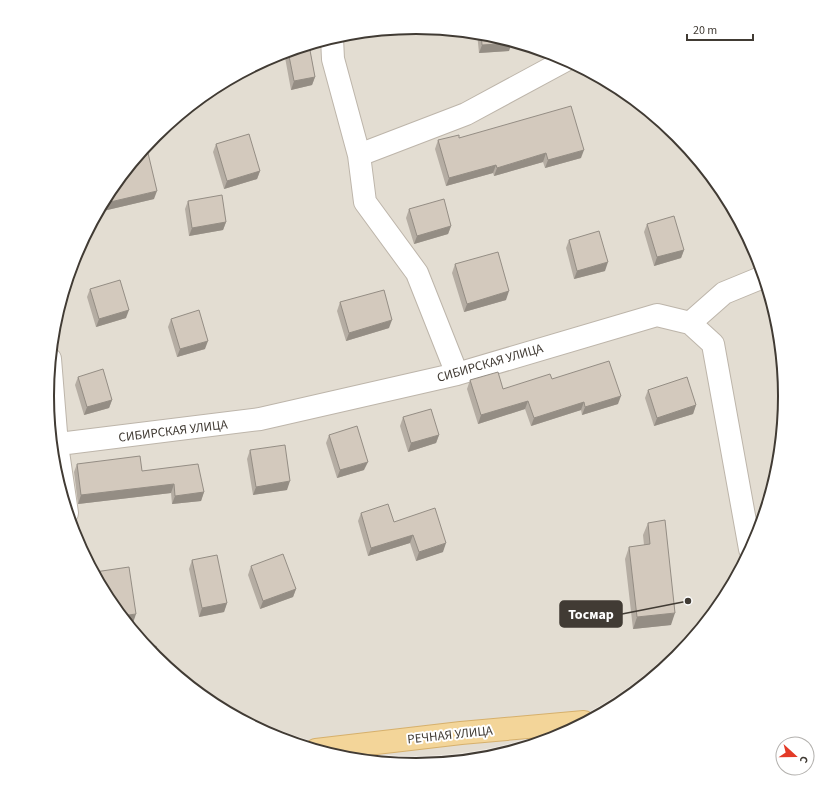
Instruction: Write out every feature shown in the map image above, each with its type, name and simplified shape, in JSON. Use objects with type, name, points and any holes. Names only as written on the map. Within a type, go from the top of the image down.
[{"type":"main road","name":"РЕЧНАЯ УЛИЦА","points":[[332,748],[461,733],[571,723]]},
{"type":"street","points":[[332,44],[333,59],[359,155],[365,202],[417,273],[457,374]]},
{"type":"street","points":[[359,155],[466,114],[559,64]]},
{"type":"street","points":[[690,323],[724,293],[758,279]]},
{"type":"street","name":"СИБИРСКАЯ УЛИЦА","points":[[57,445],[260,419],[457,374],[658,315],[690,323],[713,344],[748,539]]},
{"type":"shaded area","points":[[416,34],[439,35],[463,37],[509,46],[532,53],[576,71],[617,95],[636,109],[688,157],[703,176],[729,215],[750,257],[771,325],[777,372],[778,396],[777,420],[771,467],[750,535],[730,575],[716,597],[697,623],[673,649],[647,673],[618,695],[587,713],[555,728],[521,741],[486,749],[451,755],[415,756],[379,755],[344,749],[309,741],[275,728],[243,713],[212,695],[183,673],[157,649],[137,627],[115,597],[102,577],[81,535],[60,467],[54,420],[54,372],[60,325],[66,302],[81,257],[91,236],[102,215],[128,176],[143,157],[177,124],[214,95],[235,82],[255,71],[299,53],[322,46],[368,37]]},
{"type":"building","points":[[482,40],[499,44],[482,45]]},
{"type":"building","points":[[310,50],[315,77],[294,81],[289,57]]},
{"type":"building","points":[[571,106],[584,150],[548,160],[546,153],[497,168],[496,165],[449,178],[438,140],[459,135],[459,138]]},
{"type":"building","points":[[249,134],[260,171],[227,181],[216,144]]},
{"type":"building","points":[[148,153],[157,191],[110,202],[128,176]]},
{"type":"building","points":[[222,195],[226,222],[192,228],[188,201]]},
{"type":"building","points":[[444,199],[451,226],[417,236],[409,209]]},
{"type":"building","points":[[674,216],[684,250],[657,257],[647,224]]},
{"type":"building","points":[[599,231],[608,262],[577,271],[569,240]]},
{"type":"building","points":[[498,252],[509,291],[467,304],[455,264]]},
{"type":"building","points":[[120,280],[129,310],[99,319],[90,289]]},
{"type":"building","points":[[384,290],[392,320],[349,333],[340,302]]},
{"type":"building","points":[[199,310],[208,341],[180,349],[171,319]]},
{"type":"building","points":[[609,361],[621,396],[585,407],[584,402],[534,418],[528,401],[481,415],[470,380],[498,372],[503,389],[550,374],[552,379]]},
{"type":"building","points":[[103,369],[112,400],[87,407],[78,377]]},
{"type":"building","points":[[687,377],[696,405],[657,418],[648,390]]},
{"type":"building","points":[[431,409],[439,435],[411,443],[403,417]]},
{"type":"building","points":[[357,426],[368,462],[340,470],[329,435]]},
{"type":"building","points":[[285,445],[290,481],[256,487],[250,450]]},
{"type":"building","points":[[140,456],[142,471],[198,464],[204,492],[175,496],[174,484],[81,495],[77,464]]},
{"type":"building","points":[[388,504],[394,522],[435,508],[446,543],[419,552],[413,535],[371,548],[361,513]]},
{"type":"building","points":[[665,520],[675,613],[637,617],[629,547],[650,544],[648,523]]},
{"type":"building","points":[[283,554],[296,589],[263,601],[251,566]]},
{"type":"building","points":[[217,555],[227,603],[202,608],[192,560]]},
{"type":"building","points":[[129,567],[136,614],[127,615],[99,571]]},
{"type":"place","name":"Тосмар","points":[[688,601]]}]
